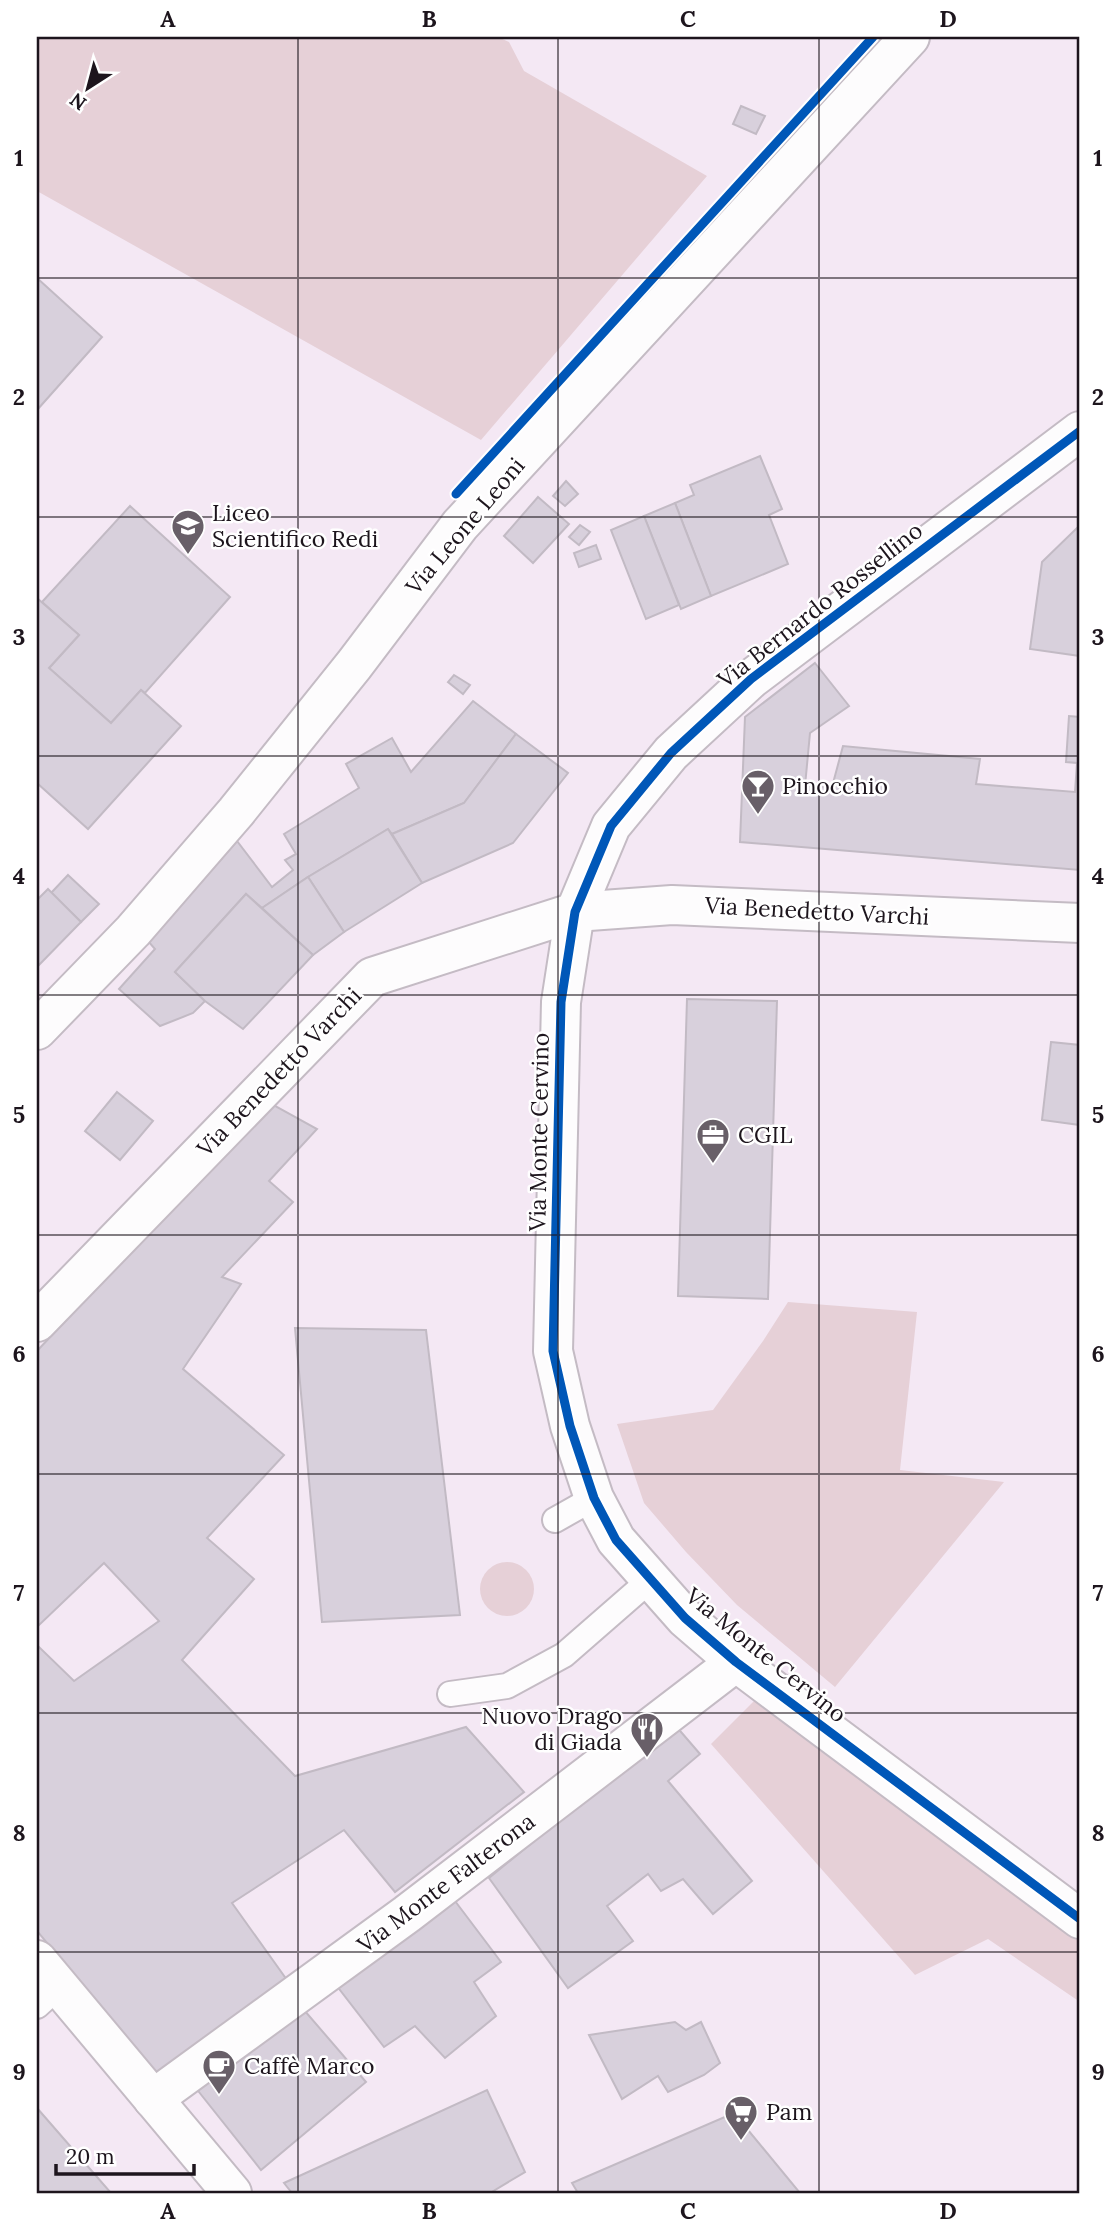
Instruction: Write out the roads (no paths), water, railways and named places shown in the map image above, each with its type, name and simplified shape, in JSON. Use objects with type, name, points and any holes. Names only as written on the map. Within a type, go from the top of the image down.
[{"type":"street","name":"Via Leone Leoni","points":[[37,1030],[133,932],[236,812],[354,665],[460,525],[909,37]]},
{"type":"street","name":"Via Bernardo Rossellino","points":[[575,912],[611,826],[671,753],[751,679],[1080,431]]},
{"type":"street","name":"Via Benedetto Varchi","points":[[37,1322],[372,977],[575,912],[673,905],[1080,923]]},
{"type":"street","name":"Via Monte Cervino","points":[[575,912],[561,1003],[553,1351],[570,1426],[594,1498],[616,1541],[685,1618],[736,1662],[1080,1919]]},
{"type":"street","name":"Via Monte Falterona","points":[[153,2099],[407,1914],[736,1662]]},
{"type":"street","points":[[44,1984],[153,2099],[232,2193]]},
{"type":"lane","points":[[555,1520],[594,1498]]},
{"type":"lane","points":[[450,1694],[507,1686],[564,1655],[650,1580]]},
{"type":"place","name":"Liceo Scientifico Redi","points":[[188,556]]},
{"type":"place","name":"Pinocchio","points":[[758,816]]},
{"type":"place","name":"CGIL","points":[[713,1165]]},
{"type":"place","name":"Nuovo Drago di Giada","points":[[647,1759]]},
{"type":"place","name":"Caffè Marco","points":[[219,2096]]},
{"type":"place","name":"Pam","points":[[741,2142]]}]
